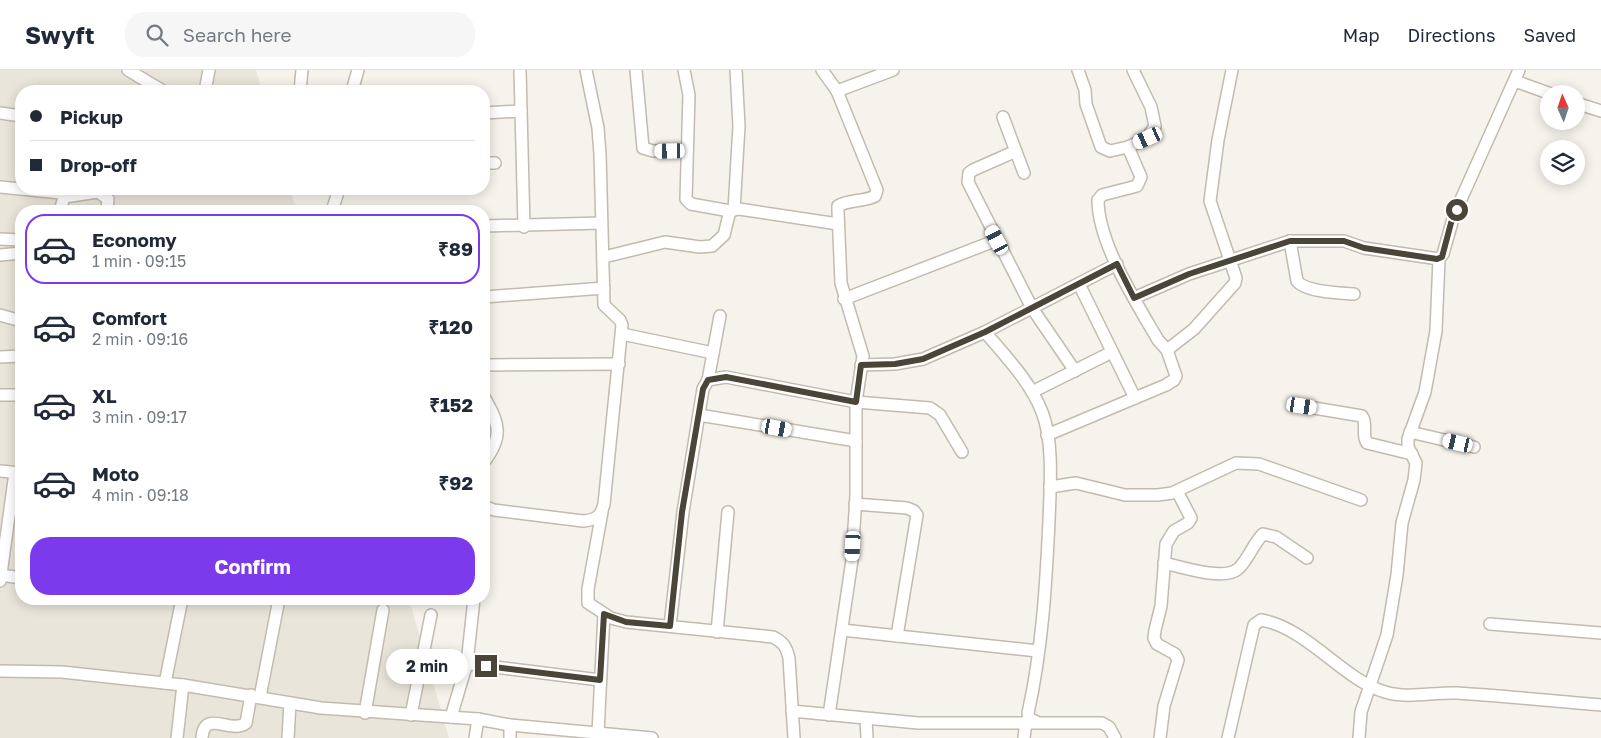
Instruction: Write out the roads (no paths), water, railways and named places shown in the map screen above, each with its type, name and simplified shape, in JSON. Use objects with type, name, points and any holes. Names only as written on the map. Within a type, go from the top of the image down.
[{"type":"street","points":[[128,70],[153,85]]},
{"type":"street","points":[[206,85],[210,70]]},
{"type":"street","points":[[301,85],[302,70]]},
{"type":"street","points":[[354,85],[358,70]]},
{"type":"street","points":[[520,70],[524,227]]},
{"type":"street","points":[[586,70],[598,128],[604,257],[604,305],[620,320],[622,334],[602,512],[587,596],[588,603],[604,614],[626,622],[772,637],[786,647],[789,658],[794,738]]},
{"type":"street","points":[[636,70],[643,148],[653,151],[687,150]]},
{"type":"street","points":[[684,70],[689,95],[685,196],[688,202],[732,211],[838,224]]},
{"type":"street","points":[[604,257],[666,242],[700,247],[712,246],[724,235],[732,211],[739,126],[736,70]]},
{"type":"street","points":[[822,70],[837,91],[877,190],[875,196],[870,199],[843,203],[838,206],[841,283],[844,299],[862,348],[856,402],[855,504],[852,560],[829,715]]},
{"type":"street","points":[[837,91],[893,70]]},
{"type":"street","points":[[1078,70],[1085,90],[1086,104],[1101,147],[1110,150],[1128,147],[1148,138],[1156,126],[1151,107],[1133,70]]},
{"type":"street","points":[[1167,350],[1194,329],[1233,287],[1236,278],[1210,201],[1215,159],[1232,70]]},
{"type":"street","points":[[1359,738],[1360,712],[1387,635],[1398,575],[1402,523],[1414,480],[1416,463],[1408,448],[1410,432],[1425,392],[1436,331],[1439,259],[1444,254],[1454,216],[1517,75],[1540,87]]},
{"type":"street","points":[[1585,105],[1601,111]]},
{"type":"street","points":[[490,113],[521,111]]},
{"type":"street","points":[[0,113],[15,115]]},
{"type":"street","points":[[1003,117],[1024,173]]},
{"type":"street","points":[[1047,435],[1174,380],[1175,370],[1167,350],[1158,340],[1134,298],[1117,264],[1100,220],[1098,200],[1102,195],[1137,186],[1141,177],[1128,147]]},
{"type":"street","points":[[1016,151],[973,170],[968,177],[969,187],[1032,308],[1075,371]]},
{"type":"street","points":[[0,187],[15,188]]},
{"type":"street","points":[[62,195],[64,198],[62,205]]},
{"type":"street","points":[[64,198],[76,195]]},
{"type":"street","points":[[103,195],[108,199],[108,205]]},
{"type":"street","points":[[490,226],[524,227],[601,223]]},
{"type":"street","points":[[0,239],[15,240]]},
{"type":"street","points":[[844,299],[997,240]]},
{"type":"street","points":[[1290,241],[1297,281],[1300,285],[1354,294]]},
{"type":"street","points":[[1134,298],[1189,274],[1290,241],[1344,241],[1364,248],[1439,259]]},
{"type":"street","points":[[0,255],[15,254]]},
{"type":"street","points":[[861,365],[895,364],[923,359],[985,332],[1117,264]]},
{"type":"street","points":[[1079,284],[1135,398]]},
{"type":"street","points":[[490,297],[604,288]]},
{"type":"street","points":[[0,315],[15,319]]},
{"type":"street","points":[[670,626],[682,512],[703,389],[708,380],[720,316]]},
{"type":"street","points":[[985,332],[1032,392],[1043,413],[1047,435],[1050,488],[1047,560],[1038,651],[1028,713],[1030,721],[1024,738]]},
{"type":"street","points":[[622,334],[713,353]]},
{"type":"street","points":[[1032,392],[1112,352]]},
{"type":"street","points":[[0,357],[15,356]]},
{"type":"street","points":[[490,364],[619,364]]},
{"type":"street","points":[[708,380],[726,377],[856,402],[930,408],[940,415],[962,452]]},
{"type":"street","points":[[0,395],[15,395]]},
{"type":"street","points":[[1302,406],[1362,416],[1367,443],[1412,454]]},
{"type":"street","points":[[490,414],[497,424],[497,439],[490,451]]},
{"type":"street","points":[[699,415],[856,441]]},
{"type":"street","points":[[1410,432],[1474,447]]},
{"type":"street","points":[[1050,488],[1084,484],[1103,491],[1138,495],[1177,491],[1225,466],[1247,462],[1259,464],[1361,500]]},
{"type":"street","points":[[0,472],[15,473]]},
{"type":"street","points":[[15,490],[0,578],[15,578]]},
{"type":"street","points":[[1160,738],[1164,706],[1178,660],[1175,654],[1157,644],[1154,638],[1161,606],[1166,544],[1171,535],[1188,523],[1191,518],[1177,491]]},
{"type":"street","points":[[855,504],[906,508],[914,511],[916,515],[897,636]]},
{"type":"street","points":[[490,508],[582,521],[595,520],[602,512]]},
{"type":"street","points":[[717,632],[728,512]]},
{"type":"street","points":[[1164,563],[1211,573],[1230,573],[1238,569],[1263,534],[1276,537],[1307,558]]},
{"type":"street","points":[[165,683],[181,605]]},
{"type":"street","points":[[202,738],[203,728],[207,724],[214,723],[238,727],[246,723],[256,696],[278,605]]},
{"type":"street","points":[[451,717],[467,664],[473,605]]},
{"type":"street","points":[[365,713],[383,610]]},
{"type":"street","points":[[598,733],[604,614]]},
{"type":"street","points":[[411,715],[432,615]]},
{"type":"street","points":[[1228,738],[1242,669],[1257,621],[1267,621],[1292,633],[1328,655],[1368,685],[1385,692],[1400,695],[1456,693],[1601,704]]},
{"type":"street","points":[[1490,624],[1601,633]]},
{"type":"street","points":[[842,630],[1038,651]]},
{"type":"street","points":[[422,658],[600,680]]},
{"type":"street","points":[[0,671],[62,672],[183,685],[290,703],[365,713],[478,719],[510,725],[652,738]]},
{"type":"street","points":[[177,738],[183,685]]},
{"type":"street","points":[[288,738],[290,703]]},
{"type":"street","points":[[792,711],[866,719],[918,722],[1030,721],[1102,723],[1106,724],[1115,738]]},
{"type":"street","points":[[475,738],[478,719]]},
{"type":"street","points":[[866,719],[867,738]]},
{"type":"street","points":[[510,725],[510,738]]}]
